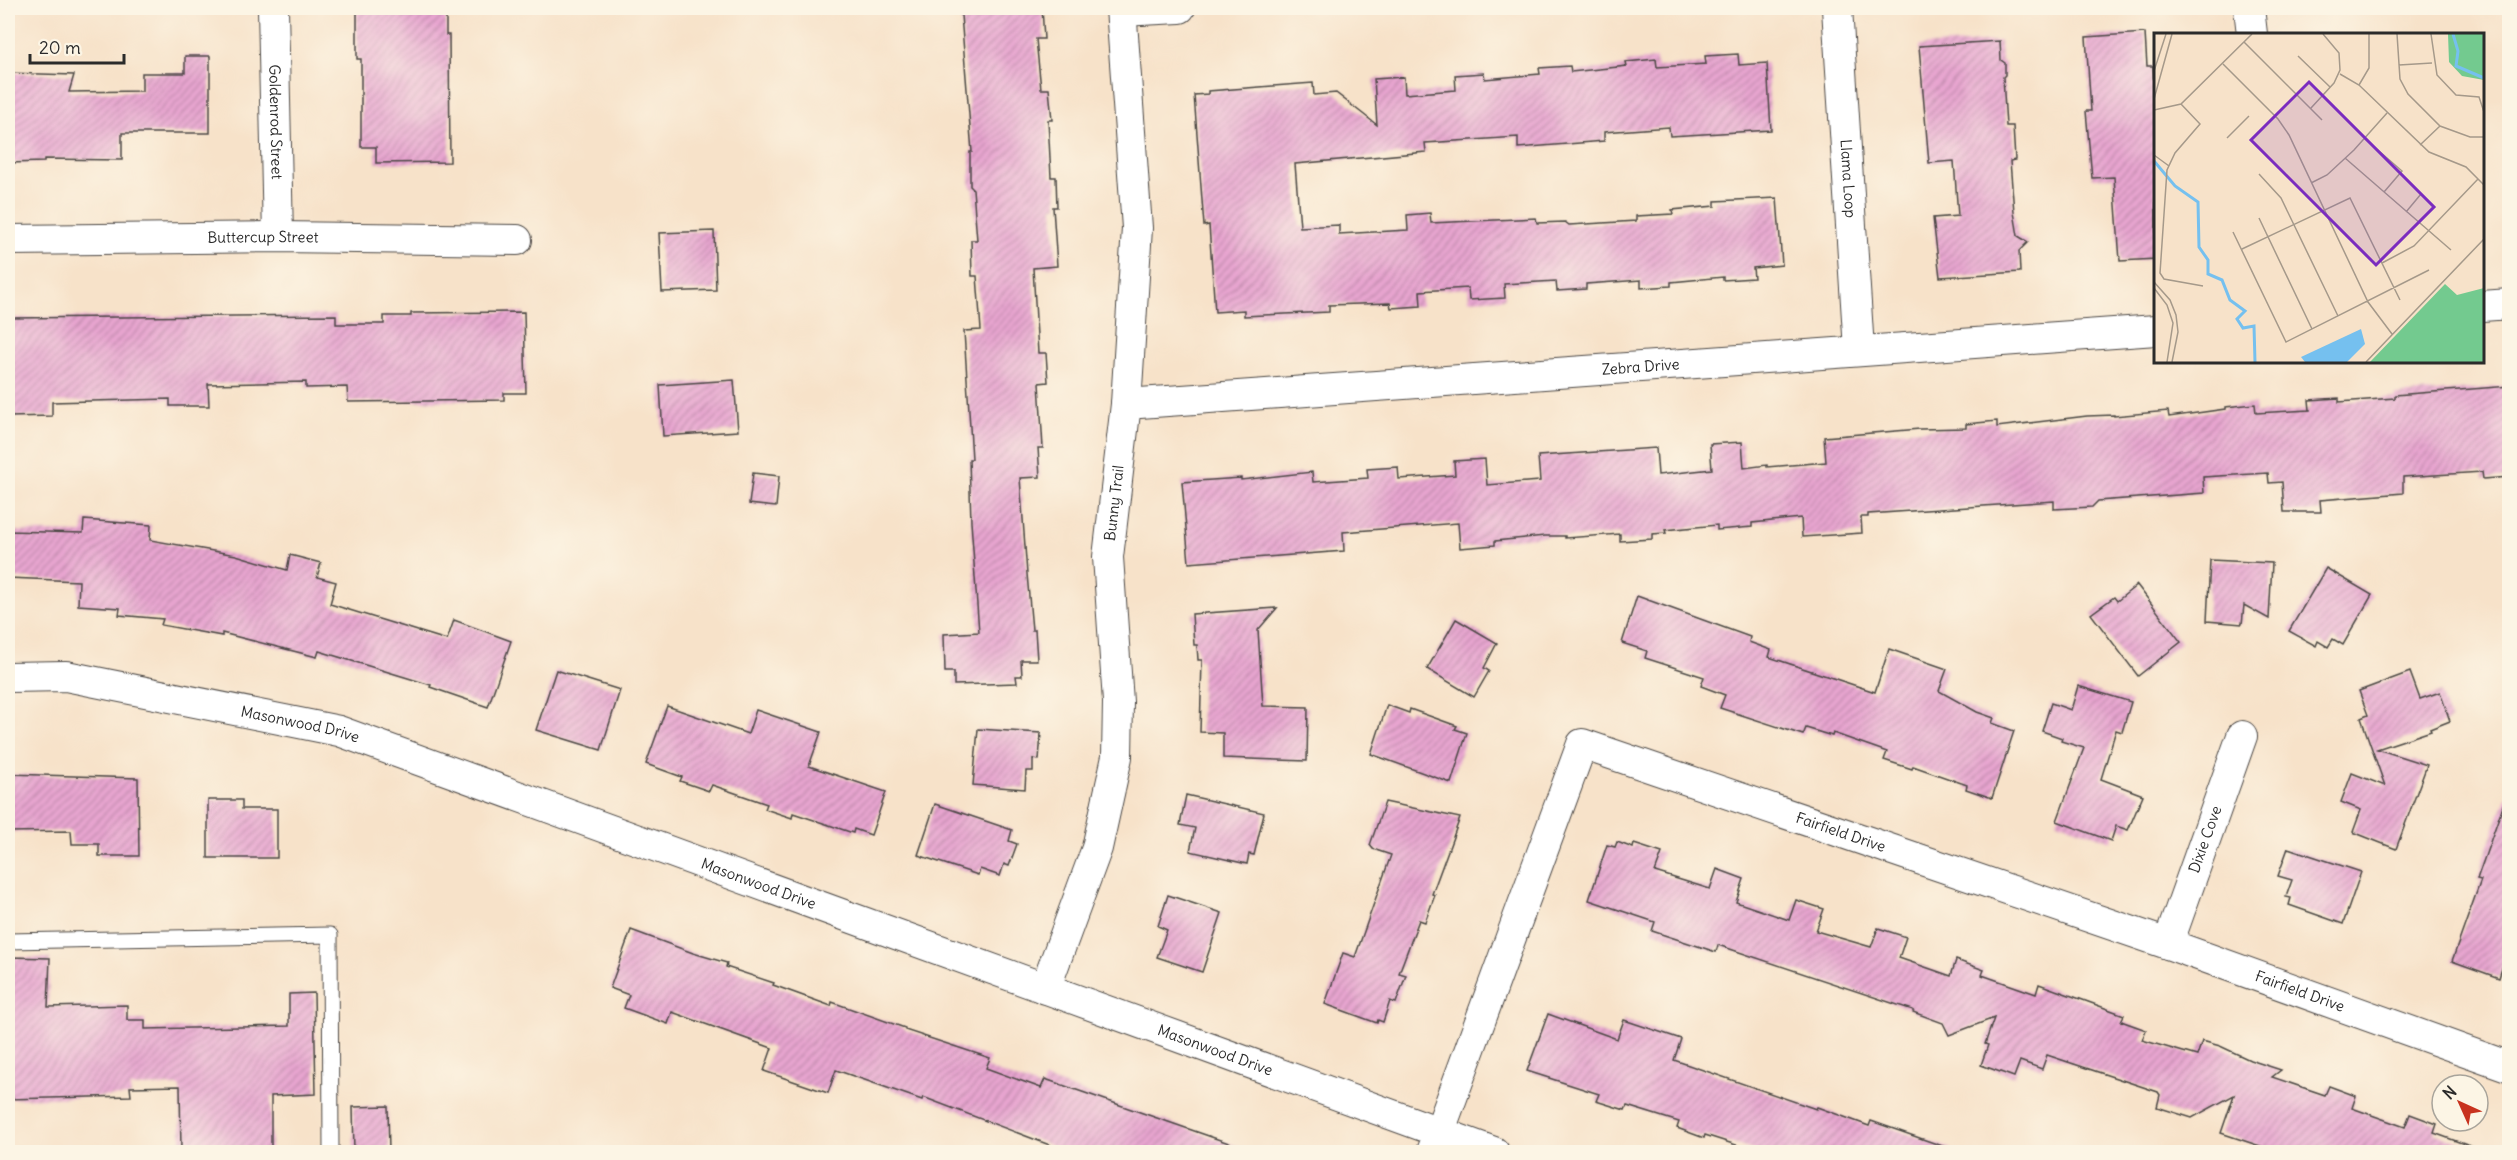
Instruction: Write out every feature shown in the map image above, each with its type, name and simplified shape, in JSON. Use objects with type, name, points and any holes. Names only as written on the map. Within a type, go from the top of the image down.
[{"type":"street","name":"Goldenrod Street","points":[[273,8],[278,237]]},
{"type":"street","points":[[1121,10],[1180,8]]},
{"type":"street","name":"Llama Loop","points":[[1837,8],[1858,350]]},
{"type":"street","points":[[2249,8],[2252,33]]},
{"type":"street","name":"Bunny Trail","points":[[1045,989],[1096,848],[1117,757],[1118,702],[1108,557],[1126,404],[1137,228],[1121,10]]},
{"type":"street","name":"Buttercup Street","points":[[8,240],[278,237],[517,240]]},
{"type":"street","points":[[2484,306],[2510,304]]},
{"type":"street","name":"Zebra Drive","points":[[1126,404],[2154,330]]},
{"type":"street","name":"Masonwood Drive","points":[[8,677],[66,676],[339,731],[1045,989],[1436,1143],[1494,1152]]},
{"type":"street","name":"Dixie Cove","points":[[2168,944],[2242,736]]},
{"type":"street","name":"Fairfield Drive","points":[[1436,1143],[1582,744],[2168,944],[2510,1066]]},
{"type":"lane","points":[[8,941],[330,935],[331,1152]]},
{"type":"building","points":[[357,8],[446,8],[446,35],[449,35],[450,162],[376,163],[376,147],[361,147],[361,59],[357,59]]},
{"type":"building","points":[[963,8],[1018,8],[1019,10],[1042,8],[1044,39],[1036,39],[1041,89],[1049,89],[1052,120],[1048,120],[1051,177],[1056,177],[1057,207],[1053,207],[1057,266],[1033,268],[1038,353],[1046,353],[1048,382],[1039,383],[1043,448],[1038,448],[1040,477],[1020,478],[1032,630],[1035,630],[1037,660],[1021,660],[1022,676],[1016,676],[1017,683],[954,685],[954,672],[945,672],[944,634],[979,632],[971,522],[969,459],[972,459],[964,331],[981,330],[977,276],[972,276],[971,240],[977,240],[973,189],[970,186],[970,152],[972,152],[961,15],[964,14]]},
{"type":"building","points":[[2145,33],[2147,66],[2153,66],[2154,86],[2154,259],[2120,261],[2114,177],[2092,178],[2086,111],[2091,111],[2086,37]]},
{"type":"building","points":[[2000,41],[2001,60],[2005,63],[2003,77],[2006,126],[2013,126],[2015,160],[2010,161],[2014,212],[2018,236],[2028,242],[2019,251],[2020,272],[1940,277],[1933,218],[1958,216],[1954,161],[1929,163],[1919,46]]},
{"type":"building","points":[[1738,54],[1739,65],[1767,63],[1771,130],[1670,136],[1669,127],[1604,132],[1604,141],[1518,148],[1518,137],[1425,143],[1426,152],[1295,164],[1300,227],[1339,225],[1339,234],[1408,230],[1407,215],[1430,213],[1431,223],[1536,218],[1537,223],[1565,222],[1569,225],[1636,221],[1636,216],[1673,214],[1672,210],[1715,206],[1715,201],[1777,198],[1782,265],[1753,268],[1754,278],[1723,280],[1723,277],[1671,282],[1671,286],[1641,288],[1641,280],[1586,284],[1586,289],[1557,291],[1556,281],[1504,284],[1505,298],[1469,300],[1468,288],[1420,291],[1421,306],[1391,308],[1390,303],[1329,305],[1329,312],[1244,316],[1244,310],[1215,312],[1209,225],[1204,226],[1194,95],[1208,94],[1208,91],[1313,83],[1314,95],[1336,93],[1377,125],[1374,79],[1404,77],[1405,94],[1456,90],[1455,75],[1484,73],[1485,79],[1540,74],[1539,68],[1570,66],[1571,72],[1627,66],[1626,62],[1656,59],[1657,67],[1706,64],[1705,56]]},
{"type":"building","points":[[185,56],[210,56],[210,133],[122,133],[122,160],[44,159],[44,162],[8,163],[8,73],[74,75],[69,92],[142,91],[142,73],[185,73]]},
{"type":"building","points":[[714,231],[716,290],[662,292],[659,233]]},
{"type":"building","points":[[524,312],[526,393],[504,393],[504,400],[348,402],[347,387],[306,388],[306,382],[208,384],[209,406],[170,406],[170,399],[52,402],[52,416],[8,417],[8,318],[336,315],[336,324],[384,324],[384,316],[411,316],[411,313]]},
{"type":"building","points":[[734,380],[738,431],[663,436],[660,385]]},
{"type":"building","points":[[2510,386],[2510,477],[2483,479],[2482,472],[2403,477],[2403,493],[2320,500],[2321,512],[2284,512],[2282,482],[2269,483],[2268,473],[2203,477],[2204,493],[2098,501],[2092,507],[2054,509],[2054,501],[1868,514],[1868,517],[1861,517],[1862,533],[1802,537],[1801,518],[1752,523],[1752,527],[1717,530],[1717,525],[1665,530],[1666,533],[1652,534],[1652,539],[1620,541],[1620,534],[1565,538],[1565,536],[1545,536],[1495,541],[1495,545],[1460,548],[1458,523],[1343,532],[1344,551],[1189,563],[1182,482],[1241,478],[1241,480],[1312,472],[1313,482],[1368,478],[1367,469],[1398,467],[1399,479],[1455,475],[1454,461],[1485,459],[1487,485],[1540,481],[1538,456],[1656,448],[1658,475],[1712,469],[1710,444],[1742,442],[1744,468],[1767,465],[1767,467],[1826,462],[1824,437],[1920,429],[1966,428],[1966,424],[1997,421],[1997,427],[2087,416],[2168,411],[2169,417],[2255,404],[2256,413],[2310,410],[2309,400],[2339,398],[2339,402]]},
{"type":"building","points":[[753,473],[779,476],[776,507],[749,504]]},
{"type":"building","points":[[84,520],[151,525],[150,540],[236,555],[287,570],[290,555],[321,563],[317,577],[336,582],[330,604],[447,640],[454,620],[511,641],[488,707],[430,687],[431,685],[319,651],[317,657],[222,633],[222,636],[161,625],[163,619],[119,615],[120,608],[78,605],[79,581],[8,578],[8,531],[83,533]]},
{"type":"building","points":[[2210,560],[2272,563],[2269,619],[2244,605],[2242,624],[2207,621]]},
{"type":"building","points":[[2326,568],[2372,595],[2343,645],[2333,639],[2328,647],[2318,641],[2316,646],[2289,631]]},
{"type":"building","points":[[2137,585],[2181,642],[2138,676],[2091,614],[2114,597],[2117,601]]},
{"type":"building","points":[[1637,596],[1750,637],[1749,642],[1771,650],[1769,657],[1875,692],[1889,649],[1947,669],[1939,691],[1977,712],[1994,718],[1992,723],[2014,731],[1992,798],[1966,789],[1967,785],[1913,766],[1912,769],[1884,760],[1887,752],[1833,733],[1832,736],[1806,728],[1803,735],[1720,708],[1725,695],[1701,686],[1704,677],[1645,658],[1647,651],[1622,643]]},
{"type":"building","points":[[1277,608],[1258,630],[1263,706],[1308,707],[1307,761],[1223,758],[1223,733],[1200,732],[1202,660],[1198,660],[1197,645],[1194,645],[1192,614]]},
{"type":"building","points":[[1456,619],[1497,643],[1484,668],[1489,671],[1474,697],[1427,669]]},
{"type":"building","points":[[556,670],[620,690],[601,750],[536,730]]},
{"type":"building","points":[[2410,672],[2420,699],[2440,692],[2450,721],[2430,729],[2431,731],[2377,749],[2427,765],[2396,849],[2353,832],[2361,810],[2341,802],[2352,773],[2385,786],[2361,718],[2368,715],[2359,691]]},
{"type":"building","points":[[2078,686],[2131,702],[2122,732],[2116,730],[2101,779],[2143,795],[2128,830],[2116,826],[2111,841],[2057,821],[2084,748],[2061,741],[2062,738],[2042,731],[2051,703],[2071,710]]},
{"type":"building","points":[[1387,705],[1409,713],[1410,709],[1457,726],[1455,729],[1467,733],[1451,783],[1371,754]]},
{"type":"building","points":[[667,706],[748,734],[756,710],[821,732],[809,766],[886,792],[871,835],[854,829],[853,833],[793,813],[792,818],[765,809],[767,804],[712,785],[709,791],[680,781],[682,777],[646,764]]},
{"type":"building","points":[[978,729],[1041,733],[1039,760],[1033,759],[1033,771],[1026,771],[1025,789],[973,785]]},
{"type":"building","points":[[8,774],[138,778],[139,856],[99,856],[99,844],[72,844],[71,831],[8,832]]},
{"type":"building","points":[[1186,795],[1264,813],[1254,855],[1249,854],[1247,864],[1190,851],[1195,828],[1180,825]]},
{"type":"building","points":[[2506,797],[2510,797],[2510,964],[2504,962],[2499,978],[2452,961],[2481,880],[2477,879]]},
{"type":"building","points":[[208,800],[242,800],[242,809],[277,809],[277,858],[208,858]]},
{"type":"building","points":[[1385,802],[1460,818],[1432,894],[1435,895],[1425,922],[1419,920],[1399,973],[1406,975],[1396,1003],[1390,1001],[1383,1022],[1378,1020],[1377,1023],[1325,1004],[1343,953],[1355,957],[1391,855],[1373,849],[1370,845]]},
{"type":"building","points":[[935,804],[1012,830],[1009,841],[1017,844],[1009,866],[1004,864],[1000,876],[980,869],[978,875],[918,855]]},
{"type":"building","points":[[1617,842],[1633,848],[1634,844],[1662,853],[1655,872],[1710,889],[1717,869],[1744,879],[1736,902],[1789,920],[1796,900],[1824,909],[1816,931],[1871,947],[1878,928],[1906,937],[1899,958],[1951,976],[1956,960],[1984,970],[1982,975],[2036,994],[2039,984],[2124,1015],[2121,1021],[2146,1030],[2142,1040],[2197,1056],[2202,1041],[2220,1046],[2250,1060],[2281,1070],[2272,1077],[2325,1095],[2329,1086],[2356,1096],[2352,1108],[2405,1127],[2410,1114],[2430,1121],[2430,1133],[2478,1149],[2477,1152],[2290,1152],[2280,1148],[2278,1152],[2221,1133],[2234,1095],[2192,1118],[2157,1107],[2160,1095],[2158,1092],[2047,1055],[2042,1069],[2020,1061],[2014,1077],[1981,1065],[1994,1018],[1949,1035],[1943,1023],[1913,1012],[1913,1010],[1718,945],[1716,952],[1652,931],[1655,922],[1589,900],[1607,845],[1615,847]]},
{"type":"building","points":[[2288,848],[2361,872],[2343,924],[2289,905],[2291,898],[2286,897],[2292,880],[2278,876]]},
{"type":"building","points":[[1168,895],[1222,913],[1202,972],[1157,957],[1167,930],[1158,926]]},
{"type":"building","points":[[631,930],[727,963],[726,967],[831,1006],[832,1002],[905,1028],[905,1030],[990,1058],[986,1068],[1041,1088],[1045,1079],[1246,1149],[1245,1152],[1068,1152],[923,1097],[922,1100],[836,1070],[828,1093],[764,1071],[772,1048],[672,1012],[668,1024],[624,1008],[629,995],[610,988]]},
{"type":"building","points":[[8,957],[50,958],[48,1007],[127,1005],[127,1020],[145,1020],[145,1029],[289,1026],[289,994],[314,993],[316,1094],[271,1096],[271,1152],[181,1152],[180,1086],[130,1087],[131,1096],[8,1099]]},
{"type":"building","points":[[1548,1014],[1617,1039],[1624,1020],[1681,1039],[1674,1060],[1869,1126],[1871,1121],[1951,1149],[1950,1152],[1758,1152],[1705,1135],[1704,1138],[1677,1128],[1679,1122],[1627,1106],[1625,1110],[1596,1101],[1599,1094],[1527,1071]]},
{"type":"building","points":[[388,1106],[389,1152],[354,1152],[353,1107]]}]
